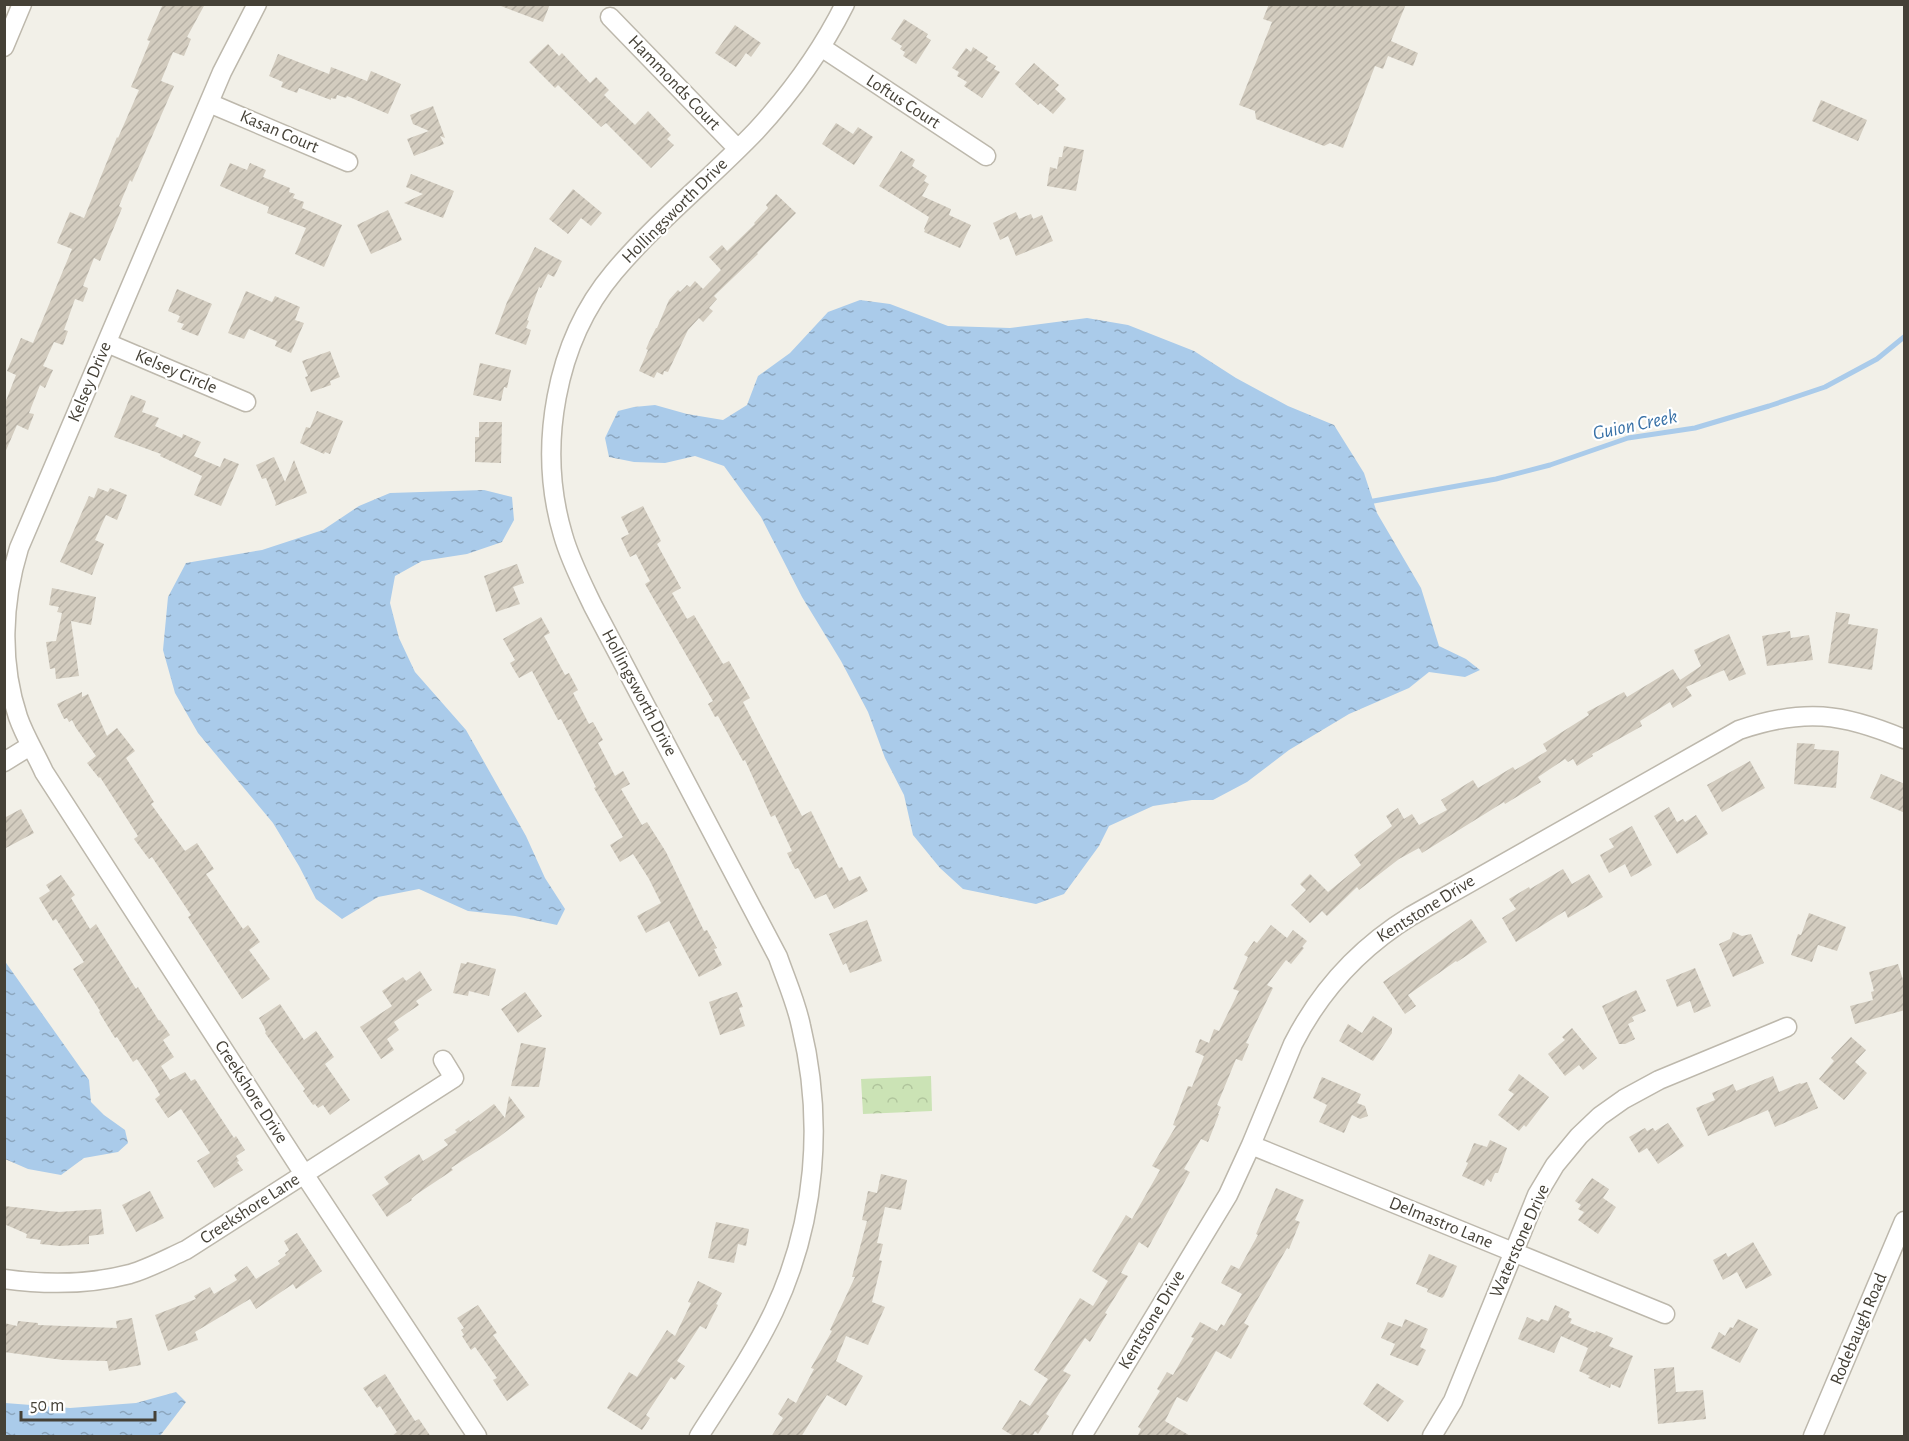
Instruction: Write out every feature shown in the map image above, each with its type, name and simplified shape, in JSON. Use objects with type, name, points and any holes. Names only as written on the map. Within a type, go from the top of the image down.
[{"type":"street","points":[[4,47],[22,4]]},
{"type":"street","name":"Kelsey Drive","points":[[30,746],[18,717],[7,667],[4,625],[9,584],[15,560],[209,103],[236,41],[257,4]]},
{"type":"street","name":"Hollingsworth Drive","points":[[699,1437],[762,1335],[795,1258],[805,1216],[813,1163],[814,1122],[810,1069],[798,1012],[778,957],[577,574],[560,524],[554,488],[552,449],[554,422],[561,382],[577,335],[593,303],[613,274],[631,253],[738,149],[777,107],[821,47],[845,4]]},
{"type":"street","name":"Hammonds Court","points":[[610,17],[738,149]]},
{"type":"street","name":"Loftus Court","points":[[821,47],[986,156]]},
{"type":"street","name":"Kasan Court","points":[[209,103],[348,162]]},
{"type":"street","name":"Kelsey Circle","points":[[107,343],[246,402]]},
{"type":"street","name":"Kentstone Drive","points":[[1082,1437],[1222,1206],[1251,1145],[1293,1044],[1314,1006],[1329,985],[1372,942],[1400,923],[1720,739],[1759,723],[1800,715],[1831,716],[1862,722],[1905,739]]},
{"type":"street","points":[[4,762],[30,746]]},
{"type":"street","name":"Creekshore Drive","points":[[30,746],[44,772],[304,1174],[477,1437]]},
{"type":"street","name":"Waterstone Drive","points":[[1432,1437],[1453,1401],[1537,1195],[1550,1173],[1579,1136],[1600,1116],[1643,1088],[1787,1027]]},
{"type":"street","name":"Creekshore Lane","points":[[4,1279],[43,1284],[109,1279],[139,1270],[186,1250],[454,1078],[443,1060]]},
{"type":"street","name":"Delmastro Lane","points":[[1251,1145],[1665,1314]]},
{"type":"street","name":"Rodebaugh Road","points":[[1813,1437],[1905,1221]]},
{"type":"green space","points":[[931,1076],[932,1111],[863,1114],[861,1079]]},
{"type":"water","points":[[860,300],[890,304],[948,326],[1010,328],[1087,318],[1128,325],[1194,351],[1236,378],[1288,406],[1334,425],[1364,473],[1377,513],[1421,588],[1439,646],[1466,659],[1480,670],[1465,677],[1429,672],[1409,688],[1349,714],[1289,750],[1247,782],[1213,800],[1192,800],[1153,806],[1109,826],[1099,846],[1064,894],[1036,904],[963,889],[940,868],[913,835],[904,795],[885,758],[868,712],[841,661],[802,597],[761,517],[724,466],[695,456],[665,463],[634,462],[609,457],[605,438],[618,411],[634,407],[655,405],[687,414],[723,420],[747,405],[758,376],[790,353],[828,312]]},
{"type":"water","points":[[484,490],[512,497],[514,520],[502,542],[467,554],[422,561],[395,576],[390,603],[399,638],[415,672],[466,730],[526,836],[545,878],[565,909],[557,925],[515,916],[468,911],[419,889],[378,897],[342,919],[316,899],[273,823],[198,733],[175,693],[163,650],[168,597],[186,563],[262,550],[323,530],[359,506],[390,493]]},
{"type":"water","points":[[4,960],[89,1080],[91,1102],[125,1130],[128,1143],[118,1152],[84,1158],[61,1175],[28,1169],[5,1159]]},
{"type":"water","points":[[176,1392],[186,1402],[160,1436],[5,1436],[5,1403],[70,1408],[136,1403]]},
{"type":"building","points":[[163,4],[205,4],[187,37],[191,39],[184,56],[173,52],[161,81],[174,86],[132,182],[130,180],[119,206],[122,208],[100,261],[94,258],[83,286],[88,288],[83,302],[75,299],[64,330],[68,331],[63,345],[54,342],[43,366],[53,370],[45,388],[40,385],[29,413],[34,414],[28,430],[17,425],[4,455],[4,406],[16,375],[7,371],[21,338],[33,343],[72,249],[57,243],[70,212],[84,218],[139,90],[131,87],[150,41],[147,40]]},
{"type":"building","points":[[502,4],[550,4],[543,22],[501,6]]},
{"type":"building","points":[[1269,4],[1406,4],[1391,41],[1418,53],[1413,66],[1388,56],[1383,69],[1375,66],[1343,148],[1330,143],[1324,146],[1256,119],[1255,111],[1239,105],[1272,22],[1263,19]]},
{"type":"building","points":[[904,19],[928,34],[926,37],[931,40],[916,64],[903,56],[905,52],[900,49],[902,46],[891,39]]},
{"type":"building","points":[[735,25],[761,43],[751,57],[746,53],[736,67],[715,53]]},
{"type":"building","points":[[548,44],[559,56],[562,53],[590,83],[596,77],[609,90],[604,95],[635,125],[648,111],[671,135],[667,139],[674,145],[651,168],[606,123],[601,127],[558,85],[555,88],[529,62]]},
{"type":"building","points":[[973,47],[988,57],[986,60],[996,66],[994,69],[1000,72],[982,98],[964,86],[967,82],[957,76],[959,72],[952,68],[966,48],[971,52]]},
{"type":"building","points":[[278,54],[329,74],[331,67],[367,81],[371,71],[401,84],[388,114],[347,96],[346,98],[337,95],[336,99],[331,98],[331,100],[299,88],[297,93],[281,87],[283,82],[269,76]]},
{"type":"building","points":[[1034,63],[1059,85],[1055,89],[1066,99],[1053,114],[1040,103],[1038,105],[1015,84]]},
{"type":"building","points":[[1821,100],[1867,120],[1858,141],[1812,121]]},
{"type":"building","points":[[433,106],[445,138],[440,136],[444,144],[414,156],[407,139],[429,131],[413,124],[410,115]]},
{"type":"building","points":[[836,123],[853,134],[858,127],[873,137],[854,165],[822,144]]},
{"type":"building","points":[[1064,146],[1084,150],[1076,191],[1047,186],[1050,167],[1057,169]]},
{"type":"building","points":[[901,151],[915,160],[912,166],[927,176],[924,181],[929,184],[922,196],[951,209],[949,215],[971,225],[960,248],[924,232],[929,217],[879,186]]},
{"type":"building","points":[[230,163],[247,170],[250,163],[266,170],[263,177],[290,188],[289,192],[295,194],[293,198],[304,202],[302,208],[342,225],[324,267],[295,254],[306,228],[267,213],[269,207],[220,186]]},
{"type":"building","points":[[411,174],[454,191],[443,218],[404,203],[423,194],[406,187]]},
{"type":"building","points":[[573,189],[602,213],[591,226],[581,218],[568,234],[549,219]]},
{"type":"building","points":[[776,194],[796,213],[714,296],[717,299],[709,308],[713,311],[703,322],[699,318],[688,330],[668,372],[664,371],[663,375],[657,372],[654,378],[639,371],[648,350],[646,349],[669,300],[678,290],[680,292],[687,285],[690,287],[695,281],[703,289],[721,270],[709,257],[722,245],[727,251],[755,224],[768,208],[766,205]]},
{"type":"building","points":[[388,210],[402,240],[371,254],[357,225]]},
{"type":"building","points":[[1016,212],[1019,219],[1031,214],[1033,219],[1042,215],[1053,241],[1016,256],[1008,236],[1000,240],[993,223]]},
{"type":"building","points":[[535,247],[562,261],[554,277],[548,274],[541,288],[539,287],[527,320],[529,321],[526,328],[531,330],[526,345],[495,334],[507,302]]},
{"type":"building","points":[[177,289],[212,304],[198,336],[181,329],[184,324],[177,322],[180,316],[168,311]]},
{"type":"building","points":[[246,291],[272,302],[275,296],[300,307],[295,320],[304,323],[291,353],[275,346],[277,341],[249,329],[244,339],[228,333]]},
{"type":"building","points":[[330,351],[340,377],[330,381],[331,385],[311,392],[302,361]]},
{"type":"building","points":[[480,363],[511,370],[501,401],[473,395]]},
{"type":"building","points":[[131,395],[146,401],[142,412],[159,418],[155,426],[182,438],[183,434],[201,442],[194,456],[220,467],[224,458],[239,464],[221,506],[194,495],[202,476],[160,456],[161,454],[114,437]]},
{"type":"building","points":[[317,411],[343,421],[330,454],[325,452],[324,454],[300,443],[306,427],[310,428]]},
{"type":"building","points":[[479,422],[502,422],[501,463],[475,462],[475,437],[479,437]]},
{"type":"building","points":[[274,457],[285,482],[294,460],[307,493],[275,506],[276,503],[266,478],[262,479],[256,465]]},
{"type":"building","points":[[98,488],[108,492],[110,488],[127,495],[117,520],[106,515],[95,540],[104,544],[92,575],[60,562],[89,496],[94,498]]},
{"type":"building","points":[[643,506],[661,541],[657,544],[681,588],[672,593],[687,619],[694,615],[723,664],[729,661],[750,698],[743,702],[802,816],[811,811],[839,868],[842,867],[849,881],[860,876],[868,891],[834,909],[826,894],[815,899],[798,868],[795,869],[787,853],[792,851],[775,815],[771,817],[745,760],[743,761],[718,716],[715,717],[708,704],[713,701],[645,584],[650,581],[636,554],[630,557],[621,538],[629,534],[621,517]]},
{"type":"building","points":[[517,564],[524,583],[513,587],[520,604],[496,612],[484,576]]},
{"type":"building","points":[[52,588],[96,597],[91,625],[71,621],[79,676],[56,679],[55,668],[50,669],[46,642],[56,641],[62,613],[57,612],[59,607],[49,605]]},
{"type":"building","points":[[1836,612],[1850,614],[1848,624],[1878,629],[1872,670],[1828,663]]},
{"type":"building","points":[[541,617],[550,633],[544,636],[565,675],[569,673],[578,690],[573,693],[589,724],[593,722],[603,740],[598,743],[615,776],[623,771],[630,784],[621,789],[642,825],[647,822],[666,852],[704,931],[707,930],[717,948],[714,949],[722,965],[699,977],[669,921],[646,933],[637,916],[661,903],[649,879],[633,854],[620,862],[610,845],[623,837],[594,788],[596,787],[561,719],[558,720],[532,671],[519,678],[510,663],[515,660],[503,639]]},
{"type":"building","points":[[1790,631],[1791,638],[1809,635],[1813,660],[1767,666],[1762,636]]},
{"type":"building","points":[[1729,634],[1746,674],[1729,681],[1724,670],[1686,687],[1692,696],[1673,708],[1670,702],[1640,721],[1642,726],[1592,754],[1593,756],[1577,766],[1573,759],[1568,762],[1565,759],[1538,777],[1541,782],[1505,804],[1504,802],[1422,853],[1419,848],[1399,859],[1359,890],[1357,887],[1327,916],[1322,911],[1310,923],[1291,905],[1306,890],[1300,884],[1310,874],[1328,892],[1361,865],[1354,855],[1392,826],[1386,816],[1398,808],[1404,819],[1412,814],[1419,825],[1447,810],[1441,800],[1473,780],[1478,788],[1513,767],[1515,770],[1547,751],[1543,744],[1589,715],[1587,712],[1624,692],[1627,697],[1673,669],[1680,680],[1701,666],[1694,650]]},
{"type":"building","points":[[82,692],[82,697],[88,694],[107,736],[117,728],[135,751],[126,758],[154,802],[151,804],[185,851],[197,843],[214,869],[206,874],[243,929],[248,925],[260,942],[249,950],[270,979],[242,999],[188,917],[191,915],[152,857],[149,859],[134,839],[138,836],[100,777],[87,763],[96,756],[72,720],[69,722],[67,718],[64,719],[57,704]]},
{"type":"building","points":[[1797,743],[1815,744],[1814,749],[1839,751],[1836,788],[1794,784]]},
{"type":"building","points":[[1750,761],[1765,788],[1722,812],[1707,785]]},
{"type":"building","points":[[1881,774],[1905,784],[1905,813],[1870,798]]},
{"type":"building","points":[[1669,807],[1677,822],[1683,819],[1685,822],[1696,815],[1708,834],[1677,854],[1654,816]]},
{"type":"building","points":[[21,809],[34,833],[4,849],[4,818]]},
{"type":"building","points":[[1632,826],[1652,865],[1631,877],[1625,864],[1609,873],[1600,855],[1614,847],[1609,839]]},
{"type":"building","points":[[1563,869],[1572,884],[1589,874],[1603,897],[1568,918],[1565,911],[1516,942],[1502,918],[1516,909],[1509,899]]},
{"type":"building","points":[[61,875],[75,895],[71,898],[90,929],[96,924],[136,989],[138,987],[170,1035],[163,1040],[174,1057],[161,1066],[170,1080],[185,1072],[191,1081],[195,1079],[234,1138],[236,1136],[245,1150],[236,1156],[243,1170],[214,1188],[197,1161],[210,1153],[181,1109],[168,1118],[155,1099],[160,1095],[155,1086],[137,1059],[133,1062],[117,1037],[115,1038],[73,969],[84,962],[56,919],[53,921],[39,898],[50,891],[46,885]]},
{"type":"building","points":[[1809,913],[1846,927],[1837,951],[1818,945],[1812,962],[1791,955],[1798,934],[1801,935]]},
{"type":"building","points":[[1471,919],[1487,942],[1408,995],[1416,1006],[1405,1014],[1383,982]]},
{"type":"building","points":[[867,920],[882,961],[850,973],[846,963],[843,965],[829,934]]},
{"type":"building","points":[[1271,925],[1287,938],[1293,930],[1307,941],[1291,964],[1286,960],[1267,985],[1273,988],[1246,1043],[1249,1044],[1242,1061],[1236,1059],[1217,1105],[1221,1107],[1208,1142],[1201,1139],[1184,1169],[1190,1172],[1148,1248],[1139,1242],[1121,1273],[1128,1276],[1105,1313],[1107,1314],[1090,1342],[1085,1338],[1063,1371],[1071,1375],[1046,1414],[1049,1416],[1038,1434],[1035,1431],[1032,1437],[1015,1437],[1002,1429],[1020,1400],[1030,1406],[1048,1379],[1034,1370],[1080,1298],[1093,1306],[1108,1281],[1092,1271],[1126,1215],[1132,1219],[1160,1170],[1152,1166],[1176,1126],[1173,1125],[1188,1086],[1192,1087],[1204,1056],[1195,1052],[1200,1039],[1209,1043],[1214,1029],[1219,1031],[1239,991],[1233,989],[1248,957],[1244,955],[1254,941],[1257,943]]},
{"type":"building","points":[[1733,932],[1742,936],[1751,934],[1764,963],[1733,977],[1719,944],[1730,939]]},
{"type":"building","points":[[467,962],[496,969],[489,996],[469,991],[468,996],[453,993],[461,963],[466,964]]},
{"type":"building","points":[[1898,964],[1905,986],[1905,1010],[1855,1024],[1850,1006],[1873,1000],[1871,992],[1874,991],[1869,972]]},
{"type":"building","points":[[1695,968],[1711,1006],[1694,1013],[1690,1001],[1677,1007],[1666,980]]},
{"type":"building","points":[[420,971],[432,990],[416,1001],[419,1005],[394,1022],[399,1030],[387,1039],[394,1050],[381,1059],[360,1027],[392,1006],[382,991],[403,977],[406,981]]},
{"type":"building","points":[[1636,990],[1646,1011],[1632,1017],[1634,1021],[1628,1024],[1635,1039],[1619,1044],[1602,1006]]},
{"type":"building","points":[[525,992],[542,1016],[518,1033],[501,1009]]},
{"type":"building","points":[[737,992],[743,1007],[739,1008],[745,1026],[720,1035],[709,1002]]},
{"type":"building","points":[[280,1004],[304,1040],[316,1031],[334,1057],[325,1064],[350,1100],[330,1115],[323,1105],[318,1108],[315,1104],[313,1105],[303,1091],[305,1089],[265,1033],[259,1018]]},
{"type":"building","points":[[1373,1016],[1392,1028],[1392,1033],[1373,1061],[1339,1041],[1348,1024],[1362,1033]]},
{"type":"building","points":[[1572,1028],[1597,1058],[1583,1070],[1579,1065],[1565,1076],[1548,1054],[1565,1040],[1562,1037]]},
{"type":"building","points":[[1851,1037],[1866,1050],[1855,1062],[1867,1073],[1844,1100],[1819,1079],[1834,1061],[1831,1058]]},
{"type":"building","points":[[521,1043],[546,1048],[539,1087],[511,1086]]},
{"type":"building","points":[[1519,1074],[1549,1097],[1526,1127],[1524,1125],[1519,1131],[1498,1115],[1514,1094],[1508,1090]]},
{"type":"building","points":[[1773,1076],[1779,1092],[1807,1082],[1818,1108],[1775,1127],[1768,1110],[1708,1136],[1696,1108],[1715,1100],[1712,1093],[1733,1084],[1736,1091]]},
{"type":"building","points":[[1322,1077],[1361,1094],[1357,1103],[1365,1106],[1368,1116],[1360,1119],[1352,1115],[1344,1133],[1319,1122],[1327,1105],[1313,1098]]},
{"type":"building","points":[[509,1096],[525,1117],[451,1168],[453,1170],[387,1217],[372,1195],[389,1184],[384,1177],[419,1154],[423,1161],[448,1145],[444,1140],[457,1132],[455,1130],[494,1104],[505,1118]]},
{"type":"building","points":[[1668,1123],[1684,1146],[1658,1164],[1647,1148],[1639,1153],[1629,1137],[1645,1128],[1647,1131],[1653,1128],[1655,1131]]},
{"type":"building","points":[[1490,1140],[1507,1148],[1498,1173],[1495,1173],[1491,1182],[1487,1179],[1484,1186],[1462,1176],[1474,1143],[1487,1147]]},
{"type":"building","points":[[881,1174],[907,1180],[901,1210],[885,1207],[877,1243],[883,1244],[879,1260],[882,1261],[872,1302],[885,1307],[868,1345],[846,1336],[836,1361],[863,1376],[846,1406],[827,1395],[801,1437],[771,1437],[783,1418],[778,1414],[788,1398],[796,1403],[814,1369],[811,1368],[832,1331],[830,1330],[855,1277],[852,1277],[867,1221],[862,1220],[868,1191],[877,1193]]},
{"type":"building","points":[[1592,1178],[1609,1189],[1603,1198],[1616,1207],[1598,1234],[1578,1220],[1584,1212],[1578,1209],[1581,1205],[1575,1201]]},
{"type":"building","points":[[1276,1188],[1304,1200],[1295,1220],[1300,1222],[1289,1249],[1287,1248],[1244,1323],[1249,1326],[1231,1359],[1216,1351],[1187,1402],[1177,1397],[1165,1421],[1192,1437],[1137,1437],[1141,1429],[1138,1427],[1160,1391],[1157,1389],[1167,1372],[1173,1375],[1194,1338],[1191,1337],[1200,1322],[1217,1331],[1221,1324],[1224,1326],[1242,1294],[1221,1283],[1231,1265],[1239,1269],[1258,1235],[1256,1234]]},
{"type":"building","points":[[150,1191],[164,1218],[136,1232],[122,1205]]},
{"type":"building","points":[[4,1206],[59,1212],[101,1209],[104,1234],[89,1236],[89,1244],[60,1246],[40,1244],[41,1240],[26,1238],[27,1234],[4,1224]]},
{"type":"building","points":[[716,1222],[749,1229],[746,1246],[738,1244],[734,1263],[708,1258]]},
{"type":"building","points":[[297,1233],[322,1271],[296,1289],[293,1284],[256,1309],[250,1299],[195,1332],[198,1340],[168,1351],[155,1315],[196,1299],[194,1296],[210,1287],[214,1294],[237,1280],[234,1275],[247,1266],[256,1279],[280,1264],[278,1261],[289,1250],[284,1241]]},
{"type":"building","points":[[1753,1242],[1772,1275],[1746,1289],[1737,1272],[1723,1280],[1713,1260],[1726,1253],[1728,1257]]},
{"type":"building","points":[[1429,1254],[1457,1266],[1442,1298],[1427,1292],[1428,1289],[1416,1284]]},
{"type":"building","points":[[698,1281],[722,1293],[716,1304],[718,1305],[706,1329],[700,1326],[677,1361],[685,1366],[675,1380],[671,1377],[646,1415],[650,1418],[642,1430],[607,1408],[629,1372],[637,1377],[667,1330],[675,1336],[691,1303],[688,1302]]},
{"type":"building","points":[[478,1305],[497,1333],[493,1335],[529,1385],[507,1401],[493,1380],[497,1378],[475,1347],[471,1350],[462,1336],[464,1335],[461,1330],[464,1328],[457,1318]]},
{"type":"building","points":[[1555,1305],[1570,1312],[1568,1317],[1572,1319],[1570,1323],[1613,1338],[1609,1346],[1633,1356],[1620,1388],[1611,1384],[1610,1388],[1588,1378],[1590,1376],[1579,1371],[1588,1348],[1561,1336],[1554,1353],[1518,1339],[1527,1317],[1539,1322],[1541,1319],[1548,1321]]},
{"type":"building","points":[[132,1318],[141,1365],[109,1371],[107,1361],[63,1360],[4,1352],[4,1323],[17,1326],[18,1321],[38,1323],[38,1325],[117,1328],[116,1321]]},
{"type":"building","points":[[1405,1319],[1428,1329],[1420,1347],[1426,1350],[1418,1366],[1390,1355],[1395,1344],[1381,1338],[1388,1322],[1402,1327]]},
{"type":"building","points":[[1738,1319],[1758,1329],[1740,1363],[1711,1348],[1719,1332],[1725,1336]]},
{"type":"building","points":[[1674,1367],[1676,1392],[1703,1390],[1706,1419],[1658,1424],[1654,1369]]},
{"type":"building","points":[[385,1374],[415,1421],[419,1419],[431,1437],[391,1437],[397,1432],[380,1406],[377,1408],[363,1388]]},
{"type":"building","points":[[1377,1383],[1404,1401],[1388,1422],[1363,1404]]},
{"type":"waterway","name":"Guion Creek","points":[[1368,502],[1496,479],[1550,465],[1628,438],[1695,428],[1769,406],[1825,387],[1877,359],[1904,337]]}]
